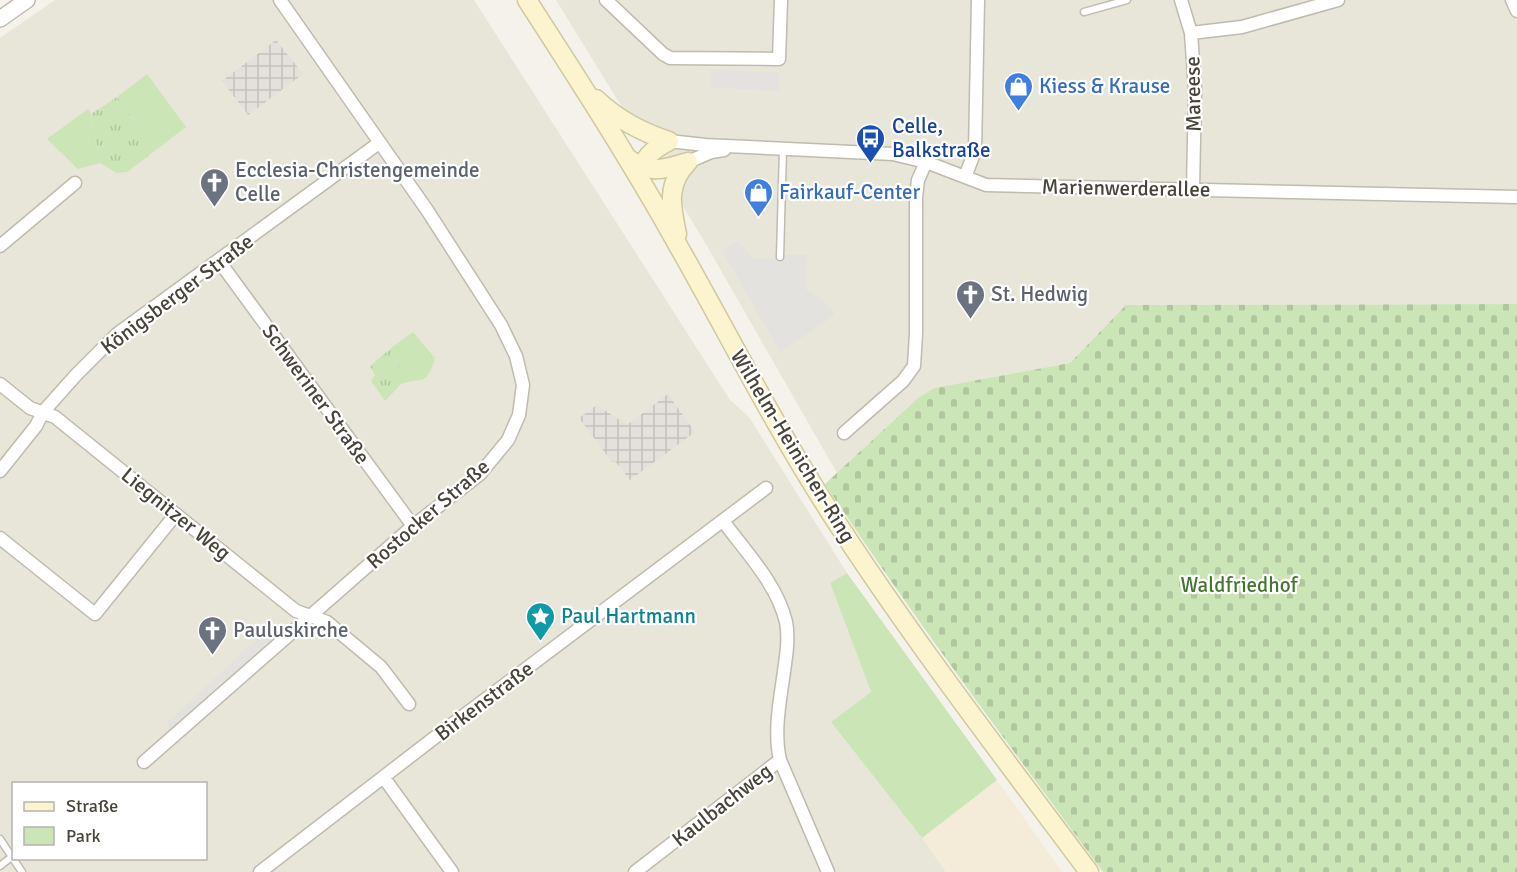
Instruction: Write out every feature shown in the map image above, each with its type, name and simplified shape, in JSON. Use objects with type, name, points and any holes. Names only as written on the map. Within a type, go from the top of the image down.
[{"type":"main road","name":"Wilhelm-Heinichen-Ring","points":[[527,0],[625,156],[640,173],[747,371],[830,512],[975,719],[1089,872]]},
{"type":"main road","points":[[580,82],[624,122],[650,135],[669,141]]},
{"type":"main road","points":[[669,141],[654,149],[643,162],[640,173],[688,162]]},
{"type":"main road","points":[[680,248],[671,194],[678,172],[688,162]]},
{"type":"street","points":[[0,19],[27,0]]},
{"type":"street","name":"Rostocker Straße","points":[[144,762],[413,525],[480,474],[508,440],[519,415],[523,386],[516,356],[501,325],[427,210],[280,0]]},
{"type":"street","points":[[606,0],[669,58],[779,59],[781,0]]},
{"type":"street","points":[[964,177],[975,151],[978,0]]},
{"type":"street","name":"Mareese","points":[[1181,0],[1191,33],[1195,90],[1193,189]]},
{"type":"street","points":[[1191,33],[1242,27],[1338,0]]},
{"type":"street","points":[[1512,0],[1517,11]]},
{"type":"street","name":"Marienwerderallee","points":[[669,141],[740,147],[893,154],[926,162],[986,185],[1517,198]]},
{"type":"street","name":"Königsberger Straße","points":[[0,471],[36,426],[43,412],[117,334],[379,143]]},
{"type":"street","name":"Marienwerderallee","points":[[688,162],[711,152],[740,147]]},
{"type":"street","points":[[844,433],[903,381],[914,366],[916,333],[915,197],[918,180],[926,162]]},
{"type":"street","points":[[0,246],[75,183]]},
{"type":"street","name":"Schweriner Straße","points":[[219,261],[413,525]]},
{"type":"street","name":"Liegnitzer Weg","points":[[0,384],[30,408],[55,417],[296,611],[310,615]]},
{"type":"street","name":"Birkenstraße","points":[[260,872],[766,488]]},
{"type":"street","points":[[0,538],[95,614],[176,514]]},
{"type":"street","points":[[723,521],[769,583],[779,602],[786,624],[786,654],[776,742],[780,760],[828,872]]},
{"type":"street","points":[[310,615],[327,622],[381,667],[409,704]]},
{"type":"street","name":"Kaulbachweg","points":[[635,872],[780,760]]},
{"type":"street","points":[[384,778],[452,872]]},
{"type":"lane","points":[[1084,12],[1128,0]]},
{"type":"lane","points":[[780,257],[783,149]]},
{"type":"lane","points":[[0,839],[12,855]]},
{"type":"lane","points":[[0,866],[12,857]]},
{"type":"shaded area","points":[[55,0],[474,0],[730,400],[749,417],[847,573],[830,583],[871,692],[831,722],[946,872],[0,872],[0,38]]},
{"type":"shaded area","points":[[556,0],[1517,0],[1517,304],[1126,305],[1070,363],[934,388],[918,398],[837,473],[703,239]]},
{"type":"shaded area","points":[[276,40],[303,74],[248,115],[222,81]]},
{"type":"shaded area","points":[[711,69],[779,73],[778,91],[710,87]]},
{"type":"shaded area","points":[[738,241],[753,258],[774,259],[787,255],[807,255],[806,290],[822,299],[835,315],[780,352],[722,250]]},
{"type":"shaded area","points":[[668,394],[695,432],[630,480],[615,461],[612,462],[579,418],[597,405],[627,425]]},
{"type":"shaded area","points":[[270,627],[277,636],[173,731],[166,723]]},
{"type":"shaded area","points":[[997,780],[1062,872],[946,872],[922,838]]},
{"type":"green space","points":[[147,74],[186,127],[156,150],[117,97]]},
{"type":"green space","points":[[117,97],[156,150],[127,172],[117,173],[100,163],[91,114]]},
{"type":"green space","points":[[88,109],[91,114],[100,163],[78,169],[47,139]]},
{"type":"green space","name":"Waldfriedhof","points":[[1517,304],[1517,872],[1103,872],[996,728],[825,484],[918,398],[934,388],[1070,363],[1126,305]]},
{"type":"green space","points":[[413,332],[435,358],[426,377],[401,384],[396,377],[390,349]]},
{"type":"green space","points":[[390,349],[400,365],[395,374],[401,384],[385,401],[371,381],[375,375],[370,366]]},
{"type":"green space","points":[[847,573],[997,780],[922,838],[831,722],[871,692],[830,583]]},
{"type":"place","name":"Kiess & Krause","points":[[1018,112]]},
{"type":"place","name":"Celle, Balkstraße","points":[[871,164]]},
{"type":"place","name":"Ecclesia-Christengemeinde Celle","points":[[214,208]]},
{"type":"place","name":"Fairkauf-Center","points":[[758,218]]},
{"type":"place","name":"St. Hedwig","points":[[970,320]]},
{"type":"place","name":"Paul Hartmann","points":[[540,642]]},
{"type":"place","name":"Pauluskirche","points":[[212,656]]}]
